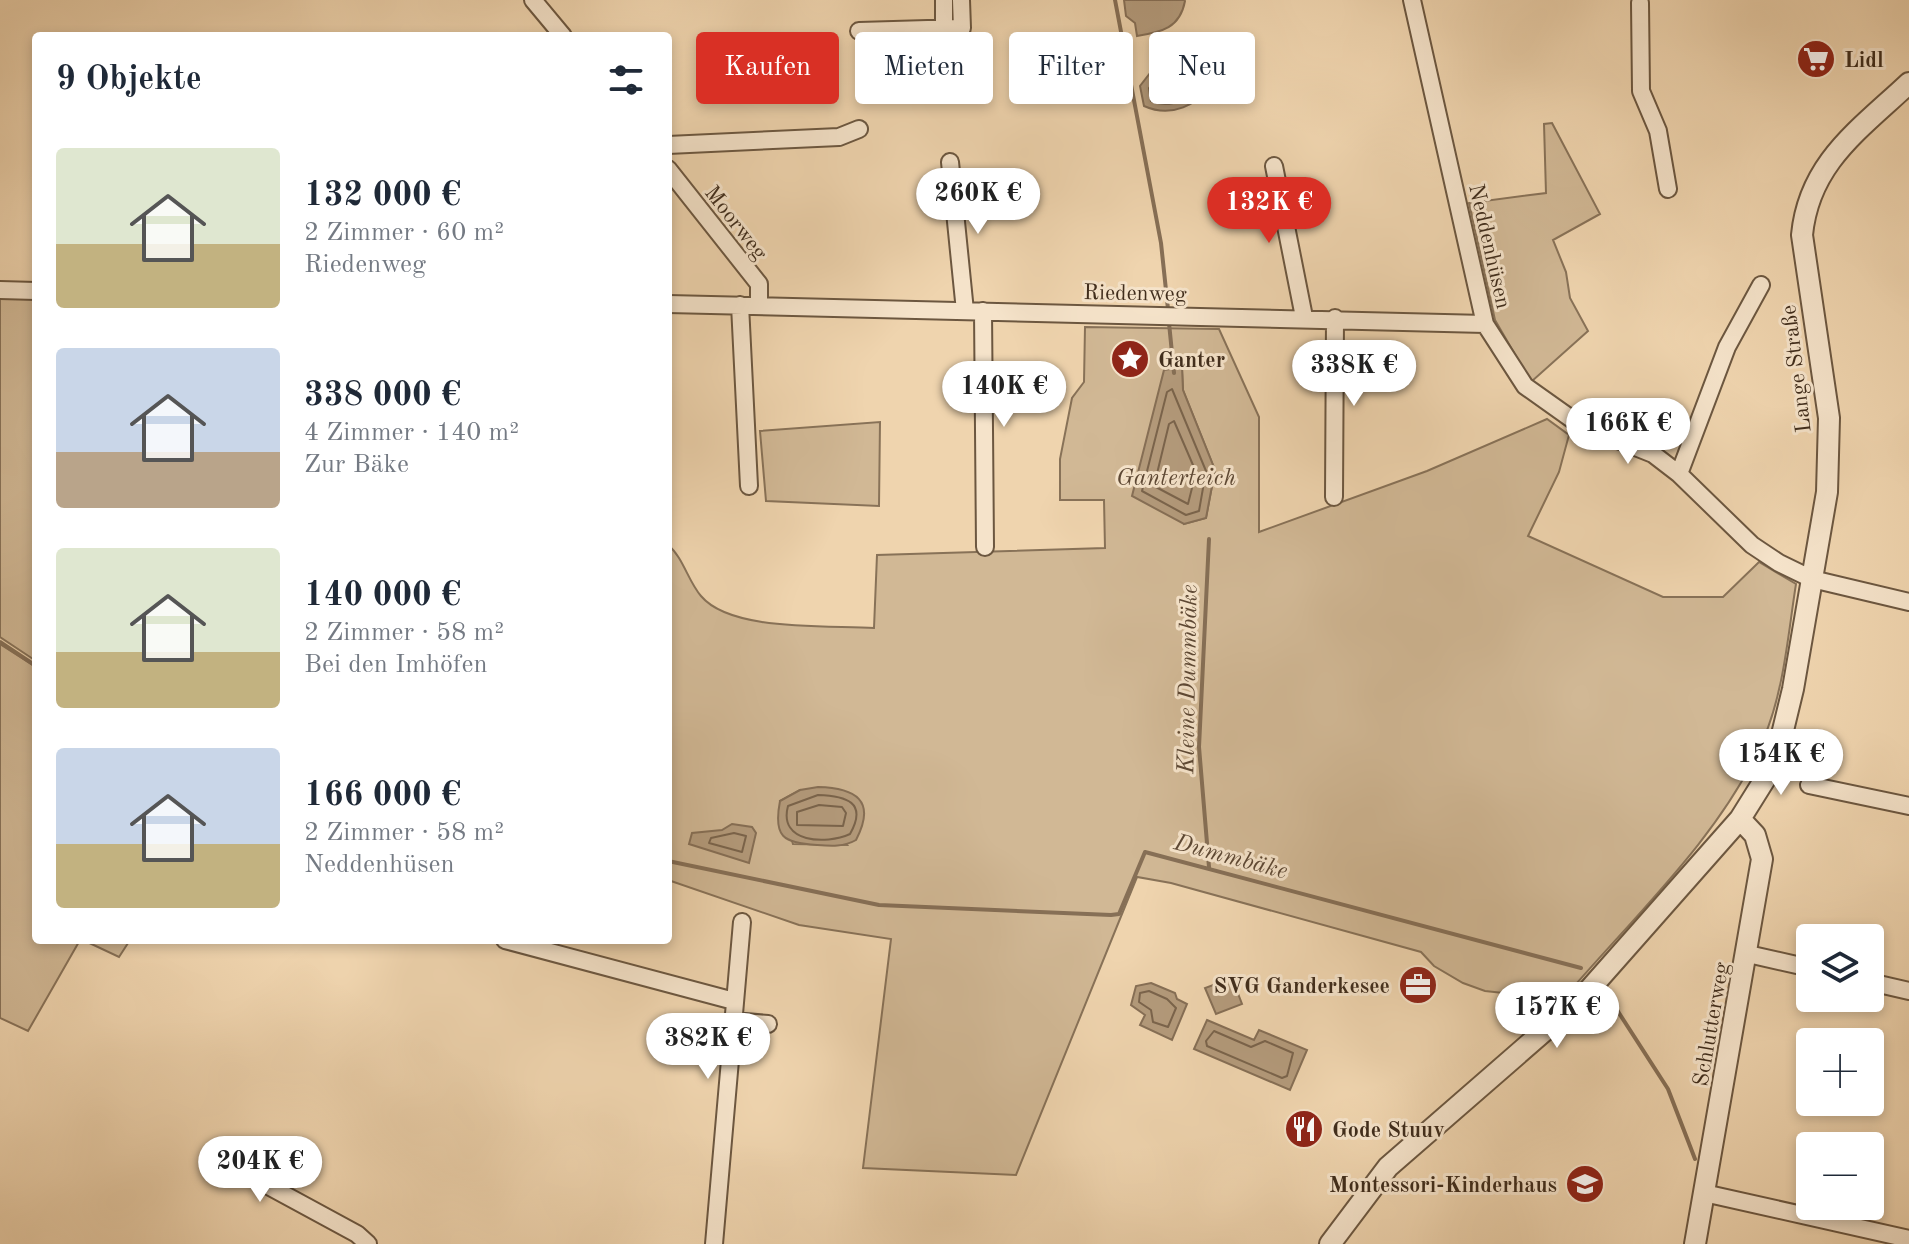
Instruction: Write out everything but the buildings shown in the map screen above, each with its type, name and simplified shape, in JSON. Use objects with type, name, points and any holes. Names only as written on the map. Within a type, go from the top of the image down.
[{"type":"street","points":[[533,0],[560,32]]},
{"type":"street","points":[[944,0],[944,28]]},
{"type":"street","points":[[859,31],[962,28],[961,0]]},
{"type":"street","name":"Neddenhüsen","points":[[1412,0],[1485,324],[1525,386],[1580,425],[1653,454],[1679,474],[1752,545],[1812,579],[1909,602]]},
{"type":"street","points":[[1640,1],[1641,91],[1658,131],[1668,189]]},
{"type":"street","name":"Lange Straße","points":[[1330,1244],[1388,1167],[1581,999],[1740,819],[1778,751],[1827,492],[1829,418],[1802,235],[1805,205],[1816,180],[1840,149],[1909,83]]},
{"type":"street","points":[[672,145],[839,137],[859,129]]},
{"type":"street","points":[[950,162],[965,311]]},
{"type":"street","points":[[1274,166],[1304,317]]},
{"type":"street","name":"Moorweg","points":[[672,174],[759,284],[759,306]]},
{"type":"street","points":[[1679,474],[1727,347],[1761,285]]},
{"type":"street","points":[[0,290],[32,291]]},
{"type":"street","name":"Riedenweg","points":[[672,304],[1304,317],[1485,324]]},
{"type":"street","points":[[740,305],[749,486]]},
{"type":"street","points":[[983,311],[985,547]]},
{"type":"street","points":[[1334,497],[1335,318]]},
{"type":"street","points":[[1809,785],[1909,806]]},
{"type":"street","name":"Schlutterweg","points":[[1695,1244],[1748,954],[1762,851],[1750,827],[1740,819]]},
{"type":"street","points":[[714,1244],[742,922]]},
{"type":"street","points":[[520,944],[734,1001]]},
{"type":"street","points":[[1748,954],[1796,965]]},
{"type":"street","points":[[1884,985],[1909,991]]},
{"type":"street","points":[[733,1021],[768,1024]]},
{"type":"street","points":[[250,1176],[357,1234],[368,1244]]},
{"type":"street","points":[[1704,1193],[1909,1239]]},
{"type":"shaded area","points":[[1552,123],[1600,214],[1553,240],[1566,272],[1570,298],[1588,331],[1531,382],[1495,320],[1469,203],[1546,193],[1544,124]]},
{"type":"shaded area","points":[[0,297],[32,298],[32,658],[0,637]]},
{"type":"shaded area","points":[[1085,327],[1219,329],[1259,417],[1259,532],[1427,471],[1547,419],[1569,435],[1559,472],[1528,536],[1663,597],[1723,597],[1759,562],[1796,584],[1776,702],[1763,740],[1746,773],[1704,837],[1577,983],[1551,1004],[1522,995],[1485,991],[1463,983],[1434,966],[1421,952],[1171,883],[1137,877],[1016,1175],[863,1168],[891,939],[799,925],[672,881],[672,549],[701,596],[715,608],[734,616],[782,624],[874,628],[877,555],[1105,548],[1104,500],[1060,500],[1060,459],[1072,398],[1084,382]],"holes":[[[1182,368],[1183,390],[1215,470],[1206,518],[1184,524]],[[800,790],[847,845],[793,844],[780,801]]]},
{"type":"shaded area","points":[[880,422],[879,506],[766,501],[760,431]]},
{"type":"shaded area","points":[[0,644],[32,664],[32,944],[78,944],[28,1031],[0,1018]]},
{"type":"shaded area","points":[[91,944],[127,944],[119,957]]},
{"type":"water","points":[[1124,0],[1185,1],[1174,23],[1149,34],[1137,36],[1135,23],[1126,16]]},
{"type":"water","points":[[1149,74],[1149,104],[1190,104],[1174,110],[1155,110],[1144,106],[1140,86]]},
{"type":"water","name":"Ganterteich","points":[[1182,367],[1183,390],[1215,470],[1206,518],[1184,524],[1132,496],[1164,370]]},
{"type":"water","points":[[818,787],[842,790],[859,799],[864,815],[856,840],[842,845],[822,845],[796,842],[783,836],[778,823],[780,801],[800,790]]},
{"type":"water","points":[[732,824],[752,827],[756,833],[749,863],[689,844],[692,833],[722,830]]},
{"type":"water","points":[[1232,978],[1242,1004],[1216,1014],[1205,988]]},
{"type":"water","points":[[1151,983],[1175,993],[1177,999],[1187,1004],[1172,1040],[1140,1025],[1145,1015],[1131,1005],[1136,986]]},
{"type":"water","points":[[1207,1020],[1254,1040],[1259,1030],[1307,1050],[1290,1090],[1194,1049]]},
{"type":"waterway","name":"Kleine Dummbäke","points":[[1115,0],[1161,243],[1168,309]]},
{"type":"waterway","name":"Kleine Dummbäke","points":[[1169,323],[1174,373]]},
{"type":"waterway","name":"Kleine Dummbäke","points":[[1209,539],[1199,747],[1209,867]]},
{"type":"waterway","name":"Dummbäke","points":[[0,642],[32,663]]},
{"type":"waterway","name":"Dummbäke","points":[[672,862],[879,905],[1111,915],[1119,914],[1145,852],[1581,968]]},
{"type":"waterway","name":"Dummbäke","points":[[1608,996],[1668,1089],[1695,1159]]},
{"type":"place","name":"Lidl","points":[[1816,59]]},
{"type":"place","name":"Ganter","points":[[1130,359]]},
{"type":"place","name":"SVG Ganderkesee","points":[[1418,985]]},
{"type":"place","name":"Gode Stuuv","points":[[1304,1129]]},
{"type":"place","name":"Montessori-Kinderhaus","points":[[1585,1184]]}]
